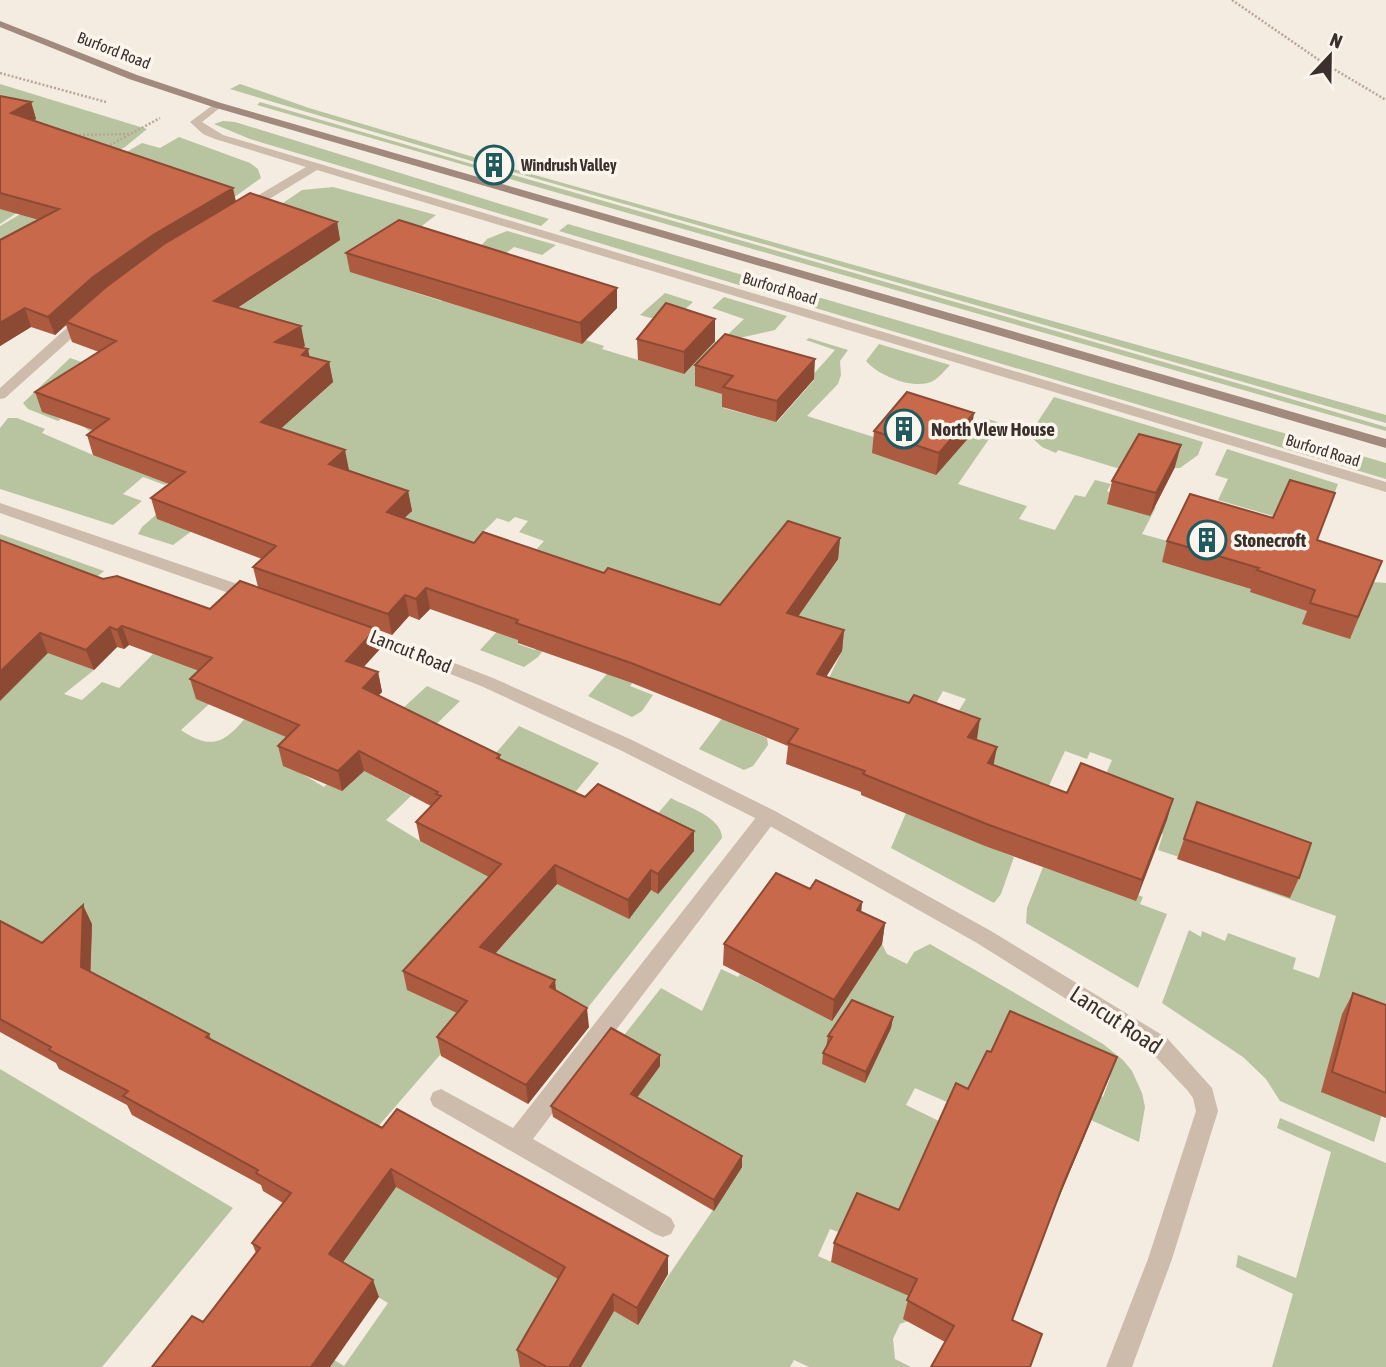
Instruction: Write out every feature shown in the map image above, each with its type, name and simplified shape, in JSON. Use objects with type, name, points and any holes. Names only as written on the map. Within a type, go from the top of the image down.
[{"type":"main road","name":"Burford Road","points":[[0,24],[133,77],[217,105],[1386,444]]},
{"type":"street","points":[[195,122],[217,105]]},
{"type":"street","name":"Burford Road","points":[[195,122],[207,132],[219,137],[1386,487]]},
{"type":"street","points":[[233,216],[316,166]]},
{"type":"street","points":[[0,395],[96,309]]},
{"type":"street","points":[[0,508],[279,604]]},
{"type":"street","name":"Lancut Road","points":[[341,625],[514,694],[626,745],[768,816],[984,937],[1159,1045],[1204,1095],[1207,1111],[1160,1259],[1119,1367]]},
{"type":"street","points":[[516,1143],[768,816]]},
{"type":"street","points":[[441,1099],[663,1226]]},
{"type":"path","points":[[1232,0],[1322,62],[1386,100]]},
{"type":"path","points":[[0,73],[107,103]]},
{"type":"path","points":[[148,114],[195,122]]},
{"type":"path","points":[[94,155],[161,118]]},
{"type":"path","points":[[65,135],[129,134]]},
{"type":"green space","points":[[0,84],[147,129],[125,147],[70,178],[0,224]]},
{"type":"green space","points":[[240,84],[309,108],[490,162],[485,165],[230,89]]},
{"type":"green space","points":[[260,102],[489,169],[485,171],[257,105]]},
{"type":"green space","points":[[223,121],[235,122],[549,219],[541,226],[250,139],[214,124]]},
{"type":"green space","points":[[179,137],[250,163],[258,169],[261,178],[229,201],[0,280],[0,226],[142,143],[160,148]]},
{"type":"green space","points":[[503,166],[1386,415],[1386,423],[499,168]]},
{"type":"green space","points":[[496,170],[1261,390],[1386,427],[1386,431],[492,174]]},
{"type":"green space","points":[[333,187],[436,215],[418,229],[386,283],[441,301],[460,287],[531,322],[604,346],[602,349],[684,374],[714,341],[719,343],[744,319],[712,308],[724,297],[787,316],[775,330],[739,338],[732,397],[723,408],[777,422],[814,380],[810,378],[835,350],[806,340],[809,338],[848,350],[840,361],[841,375],[838,384],[807,416],[883,440],[873,453],[962,430],[973,433],[985,418],[1000,423],[958,484],[1027,506],[1019,519],[1055,530],[1075,495],[1085,497],[1095,480],[1111,484],[1107,491],[1156,507],[1142,534],[1171,542],[1307,611],[1303,624],[1349,638],[1373,582],[1386,583],[1386,1048],[1338,1030],[1322,1092],[1344,1101],[1384,1107],[1374,1142],[1280,1101],[1266,1079],[1243,1057],[1162,1003],[1189,930],[1201,937],[1202,931],[1225,941],[1228,933],[1296,958],[1293,969],[1319,978],[1336,916],[1222,875],[1232,865],[1179,857],[1158,850],[1163,834],[1140,825],[1097,795],[1112,760],[1090,752],[1087,759],[1065,751],[1040,805],[984,784],[958,712],[966,699],[943,691],[926,721],[825,686],[842,651],[522,565],[544,541],[519,532],[528,521],[515,517],[509,522],[497,518],[458,557],[393,529],[411,512],[187,469],[165,485],[143,477],[123,494],[142,501],[113,525],[0,489],[0,428],[8,418],[17,418],[45,429],[42,433],[93,455],[108,444],[84,427],[160,320],[302,266],[267,214],[302,190]]},
{"type":"green space","points":[[568,224],[1386,463],[1386,479],[559,231]]},
{"type":"green space","points":[[507,231],[556,245],[542,255],[514,247],[487,267],[481,246],[487,239]]},
{"type":"green space","points":[[665,293],[693,302],[680,313],[668,318],[656,319],[640,315]]},
{"type":"green space","points":[[879,344],[950,365],[938,378],[928,383],[903,382],[878,371],[866,361]]},
{"type":"green space","points":[[70,358],[113,373],[49,414],[61,419],[58,421],[28,409],[23,403]]},
{"type":"green space","points":[[1054,397],[1203,442],[1198,455],[1180,468],[1120,469],[1058,450],[1056,453],[1042,447],[1029,435]]},
{"type":"green space","points":[[1227,449],[1338,484],[1333,497],[1276,517],[1218,500],[1228,479],[1215,475]]},
{"type":"green space","points":[[165,507],[158,519],[170,524],[175,520],[197,527],[173,545],[138,534],[142,527]]},
{"type":"green space","points":[[0,534],[104,571],[47,618],[81,665],[94,670],[64,694],[82,700],[102,682],[119,688],[153,654],[232,683],[181,730],[195,738],[206,742],[225,738],[259,703],[349,728],[299,772],[324,787],[343,769],[345,761],[411,796],[386,820],[420,841],[506,882],[503,945],[559,882],[654,818],[671,798],[710,818],[722,838],[548,1058],[472,1018],[369,1137],[0,944]]},
{"type":"green space","points":[[502,626],[526,635],[518,644],[535,650],[553,630],[557,632],[538,657],[524,667],[480,650]]},
{"type":"green space","points":[[611,669],[636,678],[630,686],[653,695],[642,711],[632,717],[588,696]]},
{"type":"green space","points":[[427,686],[460,701],[417,743],[390,720]]},
{"type":"green space","points":[[726,713],[753,723],[748,730],[767,738],[768,745],[753,766],[744,770],[699,749]]},
{"type":"green space","points":[[519,726],[599,763],[564,806],[485,766]]},
{"type":"green space","points":[[906,813],[1014,857],[1001,894],[994,903],[891,848]]},
{"type":"green space","points":[[1043,867],[1074,878],[1078,872],[1143,897],[1140,904],[1167,914],[1138,988],[1026,923],[1027,908]]},
{"type":"green space","points":[[882,944],[887,954],[907,964],[914,952],[930,944],[1103,1044],[1132,1071],[1145,1107],[1139,1142],[1080,1115],[1089,1091],[1103,1097],[1110,1078],[1032,1044],[956,1106],[915,1088],[906,1105],[947,1125],[918,1220],[844,1234],[830,1229],[818,1256],[881,1284],[945,1307],[900,1324],[893,1339],[895,1359],[911,1367],[809,1367],[794,1360],[790,1367],[330,1367],[310,1345],[344,1366],[388,1303],[306,1254],[368,1171],[638,1324],[741,1167],[631,1105],[618,1043],[661,988],[702,1011],[721,969],[738,977],[740,974],[771,990]]},
{"type":"green space","points":[[0,1069],[233,1208],[102,1367],[0,1367]]},
{"type":"green space","points":[[1280,1118],[1386,1163],[1386,1367],[1272,1367],[1293,1294],[1236,1267],[1238,1255],[1296,1278],[1331,1152],[1277,1128]]},
{"type":"building","points":[[0,96],[31,102],[11,113],[233,188],[153,235],[93,277],[48,317],[25,308],[0,323],[0,240],[59,209],[0,193]]},
{"type":"building","points":[[250,193],[337,222],[214,301],[301,326],[275,342],[308,349],[302,355],[329,362],[261,422],[345,450],[329,464],[408,491],[387,512],[474,543],[483,532],[604,573],[608,568],[720,605],[788,521],[840,538],[787,613],[844,630],[817,674],[909,703],[914,695],[980,719],[968,737],[997,747],[988,763],[1067,793],[1081,763],[1173,799],[1142,880],[989,825],[863,774],[865,771],[788,743],[798,729],[631,663],[516,623],[518,620],[426,588],[416,599],[405,595],[388,614],[253,567],[276,546],[151,498],[185,472],[87,435],[109,419],[35,392],[116,341],[66,322],[106,287],[164,244]]},
{"type":"building","points":[[399,220],[617,288],[580,323],[346,253]]},
{"type":"building","points":[[666,303],[715,319],[684,352],[637,339]]},
{"type":"building","points":[[725,334],[815,359],[777,401],[723,387],[733,376],[695,365]]},
{"type":"building","points":[[907,392],[974,413],[939,453],[874,431]]},
{"type":"building","points":[[1139,434],[1181,445],[1156,493],[1112,481]]},
{"type":"building","points":[[1290,480],[1335,493],[1317,540],[1382,561],[1358,617],[1310,603],[1315,590],[1257,570],[1259,568],[1167,541],[1190,494],[1273,518]]},
{"type":"building","points":[[0,540],[103,579],[117,576],[210,609],[240,581],[376,629],[346,661],[378,672],[363,688],[500,755],[497,758],[585,797],[598,784],[694,831],[658,874],[651,870],[628,900],[555,865],[480,947],[555,980],[550,987],[587,1008],[526,1085],[437,1037],[467,1001],[403,971],[501,864],[416,822],[441,796],[436,794],[438,792],[359,751],[338,771],[278,746],[299,725],[190,679],[212,658],[122,626],[117,630],[110,627],[86,650],[40,633],[0,672]]},
{"type":"building","points":[[1197,802],[1311,843],[1299,878],[1184,839]]},
{"type":"building","points":[[776,873],[810,889],[816,880],[862,902],[857,910],[885,923],[834,1000],[724,944]]},
{"type":"building","points":[[83,905],[81,967],[209,1034],[206,1037],[382,1128],[397,1109],[668,1256],[637,1308],[613,1294],[569,1367],[547,1367],[517,1350],[565,1267],[391,1169],[329,1254],[373,1280],[311,1367],[152,1367],[192,1316],[203,1322],[260,1248],[252,1243],[291,1193],[256,1173],[258,1170],[123,1096],[128,1091],[49,1050],[51,1047],[0,1019],[0,921],[42,943]]},
{"type":"building","points":[[1353,993],[1386,1005],[1386,1093],[1332,1072]]},
{"type":"building","points":[[852,1000],[893,1017],[866,1072],[823,1053],[832,1037],[828,1036]]},
{"type":"building","points":[[1010,1011],[1117,1057],[1064,1182],[1012,1320],[1042,1334],[1030,1367],[931,1367],[954,1326],[907,1300],[917,1279],[834,1243],[857,1193],[899,1210],[956,1083],[968,1089],[987,1051],[991,1052]]},
{"type":"building","points":[[611,1028],[660,1055],[631,1094],[742,1156],[714,1200],[551,1106]]},
{"type":"place","name":"Windrush Valley","points":[[494,165]]},
{"type":"place","name":"North Vlew House","points":[[904,429]]},
{"type":"place","name":"Stonecroft","points":[[1207,540]]}]
